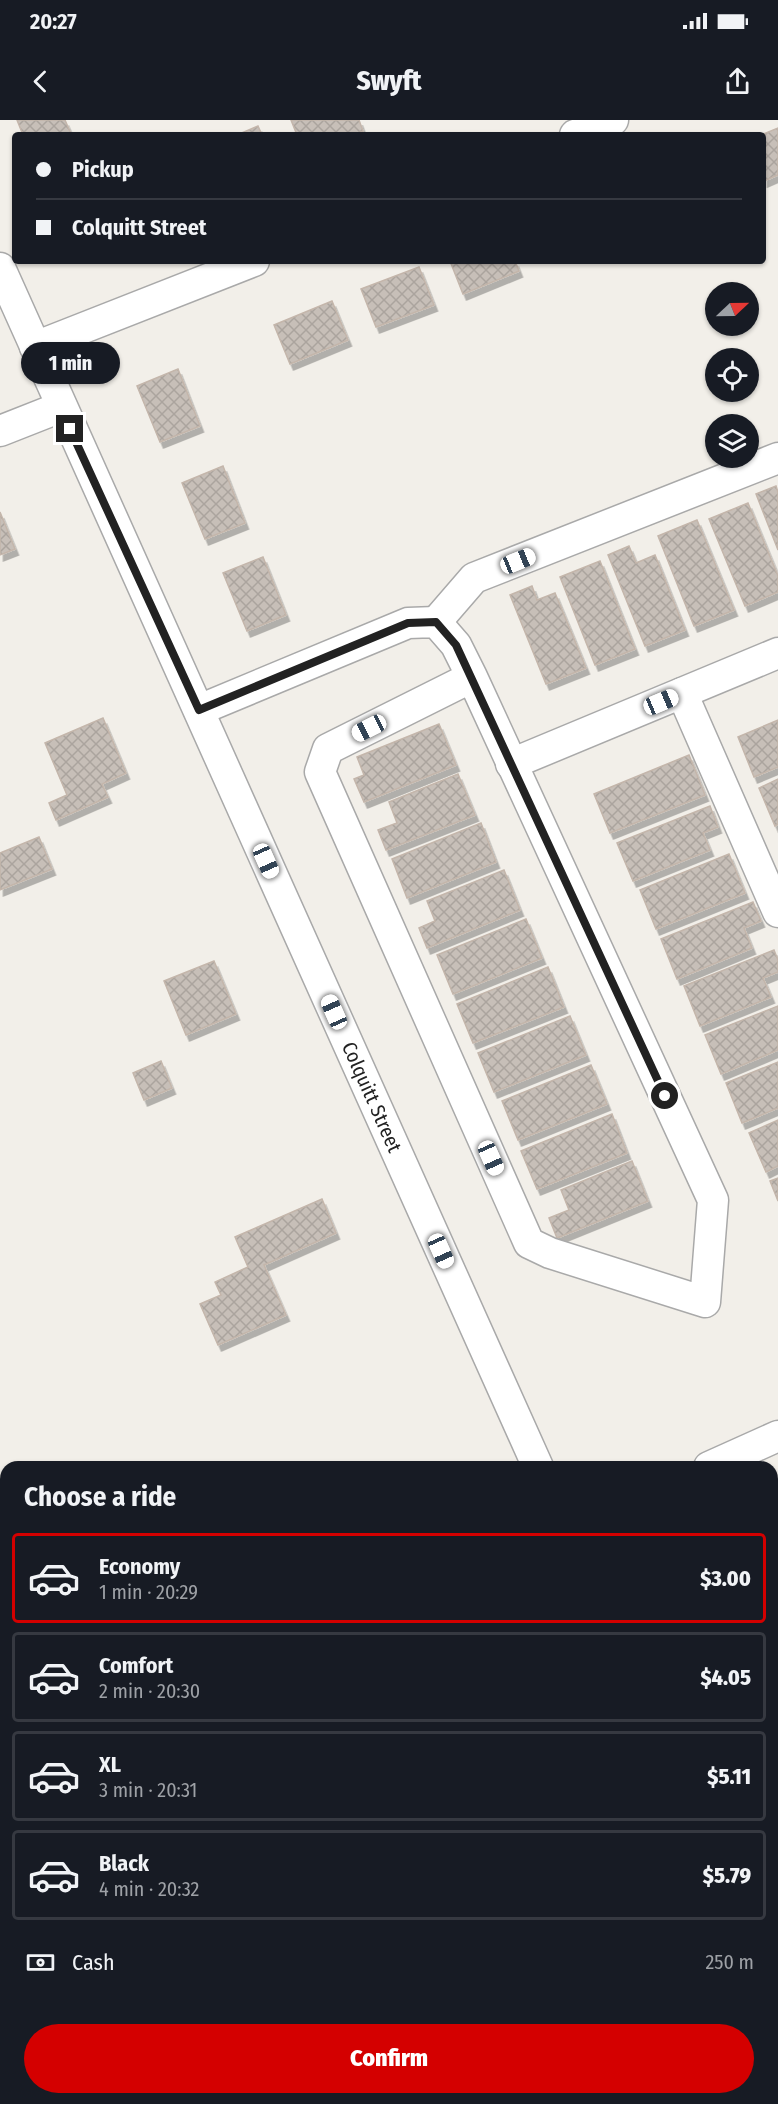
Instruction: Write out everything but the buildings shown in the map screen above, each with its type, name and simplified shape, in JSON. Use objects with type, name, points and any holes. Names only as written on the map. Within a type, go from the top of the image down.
[{"type":"street","points":[[583,132],[613,120]]},
{"type":"street","points":[[35,347],[246,264]]},
{"type":"street","name":"Colquitt Street","points":[[0,268],[535,1461]]},
{"type":"street","points":[[0,431],[61,407]]},
{"type":"street","points":[[199,710],[408,623],[436,622],[474,578],[778,458]]},
{"type":"street","points":[[436,622],[456,645],[472,676],[712,1200],[705,1302],[550,1253],[529,1244],[320,772],[328,749],[472,676]]},
{"type":"street","points":[[511,764],[778,653]]},
{"type":"street","points":[[682,693],[778,912]]},
{"type":"street","points":[[722,1461],[778,1436]]},
{"type":"route","points":[[70,429],[199,710],[408,623],[436,622],[456,645],[472,676],[665,1096]]}]
